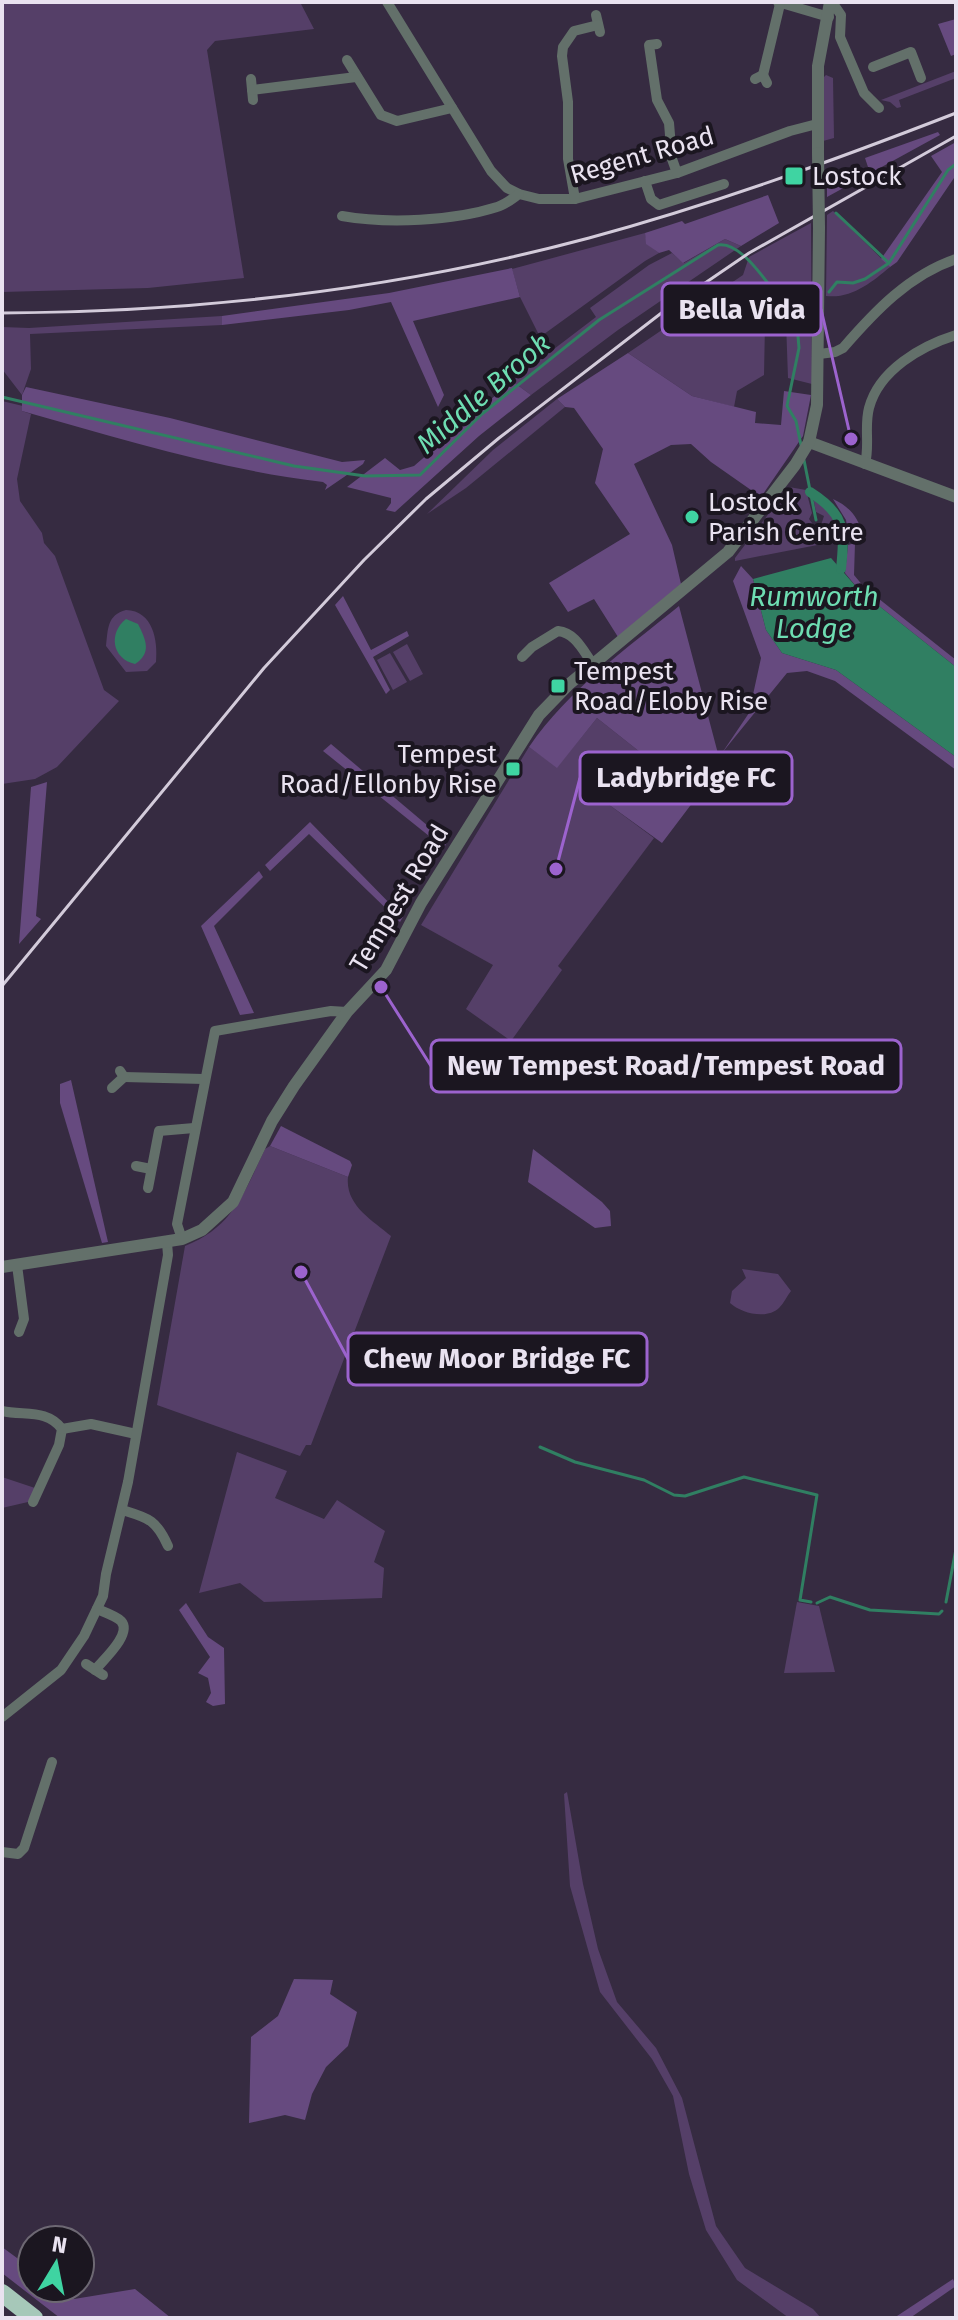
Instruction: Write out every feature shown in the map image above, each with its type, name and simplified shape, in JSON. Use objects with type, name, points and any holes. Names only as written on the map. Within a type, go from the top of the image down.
[{"type":"highway","points":[[2,2293],[34,2318]]},
{"type":"street","points":[[342,216],[421,221],[500,207],[519,194],[507,188],[491,171],[388,2]]},
{"type":"street","points":[[831,2],[818,66],[819,354],[817,405],[809,442],[956,497]]},
{"type":"street","points":[[831,2],[841,15],[840,37],[864,71],[864,93],[879,108]]},
{"type":"street","points":[[762,79],[779,3],[829,17]]},
{"type":"street","points":[[575,199],[568,159],[569,116],[563,47],[574,31],[598,24]]},
{"type":"street","points":[[657,44],[649,45],[657,100],[669,123],[672,159],[677,173]]},
{"type":"street","points":[[864,71],[909,49],[921,78]]},
{"type":"street","points":[[347,60],[381,115],[389,120],[397,121],[452,108]]},
{"type":"street","points":[[252,90],[356,77]]},
{"type":"street","name":"Regent Road","points":[[519,194],[539,199],[575,199],[677,173],[817,124]]},
{"type":"street","points":[[645,181],[651,199],[659,205],[724,184]]},
{"type":"street","points":[[819,354],[843,348],[898,291],[916,278],[956,259]]},
{"type":"street","points":[[865,464],[868,418],[874,394],[899,365],[917,352],[956,335]]},
{"type":"street","name":"Tempest Road","points":[[2,1267],[182,1239],[202,1230],[233,1202],[272,1121],[347,1012],[386,970],[421,903],[534,722],[593,664],[728,552],[759,515],[809,442]]},
{"type":"street","points":[[522,657],[532,647],[563,631],[575,639],[593,664]]},
{"type":"street","points":[[182,1239],[177,1224],[215,1031],[331,1011],[347,1012]]},
{"type":"street","points":[[112,1088],[122,1074],[204,1079]]},
{"type":"street","points":[[148,1188],[159,1131],[165,1128],[194,1128]]},
{"type":"street","points":[[136,1166],[151,1169]]},
{"type":"street","points":[[2,1717],[61,1670],[74,1653],[103,1596],[136,1434],[168,1255],[167,1243]]},
{"type":"street","points":[[17,1265],[28,1323],[19,1332]]},
{"type":"street","points":[[2,1411],[44,1415],[56,1421],[62,1429]]},
{"type":"street","points":[[62,1429],[91,1424],[136,1434]]},
{"type":"street","points":[[33,1502],[57,1450],[62,1429]]},
{"type":"street","points":[[122,1510],[164,1528],[168,1546]]},
{"type":"street","points":[[94,1670],[116,1646],[123,1635],[124,1626],[121,1621],[97,1609]]},
{"type":"street","points":[[2,1852],[18,1854],[24,1848],[52,1762]]},
{"type":"shaded area","points":[[2,2],[300,2],[314,29],[215,41],[207,50],[244,278],[148,288],[2,292]]},
{"type":"shaded area","points":[[956,19],[956,54],[951,56],[938,24]]},
{"type":"shaded area","points":[[956,71],[956,78],[899,100],[901,107],[881,100]]},
{"type":"shaded area","points":[[826,75],[833,78],[834,138],[823,141],[823,78]]},
{"type":"shaded area","points":[[938,132],[940,135],[827,197],[827,185],[868,167],[865,158]]},
{"type":"shaded area","points":[[956,142],[956,175],[897,262],[890,267],[881,259],[942,172],[931,156]]},
{"type":"shaded area","points":[[768,195],[779,223],[741,246],[725,239],[683,263],[669,250],[659,253],[646,244],[645,233],[682,221],[685,224]]},
{"type":"shaded area","points":[[833,211],[890,267],[853,292],[826,296],[827,215]]},
{"type":"shaded area","points":[[811,223],[812,384],[788,378],[786,322],[765,324],[764,375],[737,391],[734,407],[692,396],[628,353],[743,275],[749,257]]},
{"type":"shaded area","points":[[645,233],[647,244],[659,253],[540,337],[520,297],[512,269]]},
{"type":"shaded area","points":[[725,239],[741,246],[618,330],[531,395],[512,381],[596,317],[590,308],[649,265],[672,253],[684,263]]},
{"type":"shaded area","points":[[512,268],[520,297],[413,321],[444,395],[438,407],[391,302],[222,325],[222,316],[389,293]]},
{"type":"shaded area","points":[[222,316],[222,325],[30,334],[31,369],[22,395],[2,369],[2,327]]},
{"type":"shaded area","points":[[628,353],[692,396],[756,412],[755,423],[781,425],[784,391],[811,395],[803,436],[761,497],[691,444],[671,445],[634,464],[672,545],[681,584],[618,637],[594,599],[568,612],[549,583],[630,534],[595,483],[603,449],[574,408],[565,407],[557,399]]},
{"type":"shaded area","points":[[512,381],[531,395],[479,436],[395,512],[386,510],[391,498],[347,487],[385,458],[400,470],[414,466]]},
{"type":"shaded area","points":[[26,387],[170,418],[342,462],[365,460],[325,490],[327,485],[323,482],[209,462],[22,411],[22,395]]},
{"type":"shaded area","points":[[557,399],[565,407],[466,488],[427,514],[493,450]]},
{"type":"shaded area","points":[[2,401],[23,406],[22,411],[31,414],[17,479],[20,501],[55,556],[104,690],[119,701],[57,767],[35,779],[2,784]]},
{"type":"shaded area","points":[[789,487],[806,490],[812,513],[809,519],[815,527],[820,528],[824,516],[816,512],[813,497],[830,511],[837,525],[838,541],[735,561],[735,558]]},
{"type":"shaded area","points":[[833,499],[852,513],[863,535],[849,538],[846,520]]},
{"type":"shaded area","points":[[855,543],[854,575],[864,587],[956,660],[956,667],[859,590],[845,573],[848,545]]},
{"type":"shaded area","points":[[741,566],[753,579],[766,630],[782,653],[836,670],[956,757],[956,770],[835,681],[807,671],[787,673],[722,753],[749,713],[761,658],[733,581]]},
{"type":"shaded area","points":[[343,596],[371,650],[407,631],[409,636],[373,657],[390,690],[386,694],[335,605]]},
{"type":"shaded area","points":[[679,606],[721,765],[662,843],[608,804],[645,756],[597,718],[557,768],[529,747],[580,688]]},
{"type":"shaded area","points":[[126,610],[142,615],[155,636],[156,662],[147,671],[126,672],[106,646],[112,619]]},
{"type":"shaded area","points":[[407,644],[423,674],[410,681],[393,652]]},
{"type":"shaded area","points":[[390,653],[407,682],[393,690],[377,660]]},
{"type":"shaded area","points":[[597,718],[645,756],[608,804],[654,838],[558,966],[562,970],[511,1041],[466,1009],[493,965],[421,925],[529,747],[557,767]]},
{"type":"shaded area","points":[[331,744],[447,842],[444,848],[323,751]]},
{"type":"shaded area","points":[[47,782],[36,916],[41,919],[19,944],[31,787]]},
{"type":"shaded area","points":[[310,822],[403,917],[400,922],[309,834],[270,871],[265,865]]},
{"type":"shaded area","points":[[259,871],[263,877],[214,926],[254,1013],[240,1015],[201,926]]},
{"type":"shaded area","points":[[71,1080],[108,1242],[102,1243],[60,1103],[60,1084]]},
{"type":"shaded area","points":[[281,1126],[350,1161],[352,1165],[348,1177],[270,1146]]},
{"type":"shaded area","points":[[270,1146],[348,1177],[348,1187],[355,1204],[391,1236],[311,1445],[306,1445],[300,1456],[157,1405],[185,1246],[226,1219],[243,1194],[265,1149]]},
{"type":"shaded area","points":[[533,1149],[602,1202],[610,1211],[611,1226],[595,1228],[528,1182]]},
{"type":"shaded area","points":[[742,1269],[778,1274],[791,1291],[779,1308],[767,1314],[754,1314],[730,1303],[732,1291],[746,1278]]},
{"type":"shaded area","points":[[237,1452],[287,1471],[275,1498],[324,1519],[337,1500],[385,1531],[374,1562],[384,1568],[382,1598],[264,1602],[240,1583],[199,1593]]},
{"type":"shaded area","points":[[2,1477],[35,1488],[28,1502],[2,1508]]},
{"type":"shaded area","points":[[797,1602],[819,1606],[835,1672],[784,1673]]},
{"type":"shaded area","points":[[186,1603],[208,1637],[224,1648],[225,1704],[213,1706],[206,1702],[211,1693],[208,1678],[198,1673],[210,1657],[179,1610]]},
{"type":"shaded area","points":[[567,1792],[598,1949],[617,2002],[656,2048],[682,2098],[716,2226],[745,2268],[813,2309],[821,2318],[789,2318],[737,2280],[706,2230],[689,2174],[673,2096],[652,2059],[600,1992],[570,1886],[564,1794]]},
{"type":"shaded area","points":[[294,1979],[333,1980],[330,1994],[357,2012],[348,2046],[326,2067],[312,2094],[305,2120],[285,2115],[249,2123],[251,2037],[278,2016]]},
{"type":"shaded area","points":[[2,2247],[16,2257],[16,2284],[2,2273]]},
{"type":"shaded area","points":[[953,2279],[956,2286],[910,2318],[894,2318]]},
{"type":"shaded area","points":[[135,2289],[171,2318],[60,2318],[42,2304],[96,2304],[96,2295]]},
{"type":"water","name":"Rumworth Lodge","points":[[831,558],[859,590],[956,667],[956,757],[836,670],[782,653],[766,630],[753,579]]},
{"type":"water","points":[[126,619],[138,624],[145,641],[146,651],[135,664],[121,657],[115,645],[117,631]]},
{"type":"waterway","name":"Middle Brook","points":[[829,292],[837,282],[853,283],[865,279],[889,263],[948,170],[956,164]]},
{"type":"waterway","points":[[836,213],[888,262]]},
{"type":"waterway","name":"Middle Brook","points":[[2,397],[294,466],[365,476],[420,475],[482,414],[599,320],[718,245],[727,245],[744,256],[780,299],[787,302],[802,297]]},
{"type":"waterway","points":[[795,301],[799,348],[787,406],[796,421],[801,445]]},
{"type":"waterway","points":[[804,460],[816,520]]},
{"type":"waterway","points":[[810,492],[830,508],[840,524],[843,543],[841,569]]},
{"type":"waterway","points":[[540,1447],[575,1462],[644,1480],[674,1495],[685,1496],[744,1477],[817,1495],[800,1600],[811,1602]]},
{"type":"waterway","points":[[946,1602],[956,1549]]},
{"type":"waterway","points":[[817,1603],[830,1597],[870,1610],[939,1614],[942,1611]]},
{"type":"railway","points":[[2,313],[150,308],[298,294],[371,284],[517,256],[682,211],[956,113]]},
{"type":"railway","points":[[2,986],[264,668],[364,560],[426,499],[499,438],[664,311],[749,253],[956,136]]},
{"type":"place","name":"Lostock","points":[[794,176]]},
{"type":"place","name":"Bella Vida","points":[[851,439]]},
{"type":"place","name":"Lostock Parish Centre","points":[[692,517]]},
{"type":"place","name":"Tempest Road/Eloby Rise","points":[[558,686]]},
{"type":"place","name":"Tempest Road/Ellonby Rise","points":[[513,769]]},
{"type":"place","name":"Ladybridge FC","points":[[556,869]]},
{"type":"place","name":"New Tempest Road/Tempest Road","points":[[381,987]]},
{"type":"place","name":"Chew Moor Bridge FC","points":[[301,1272]]}]
